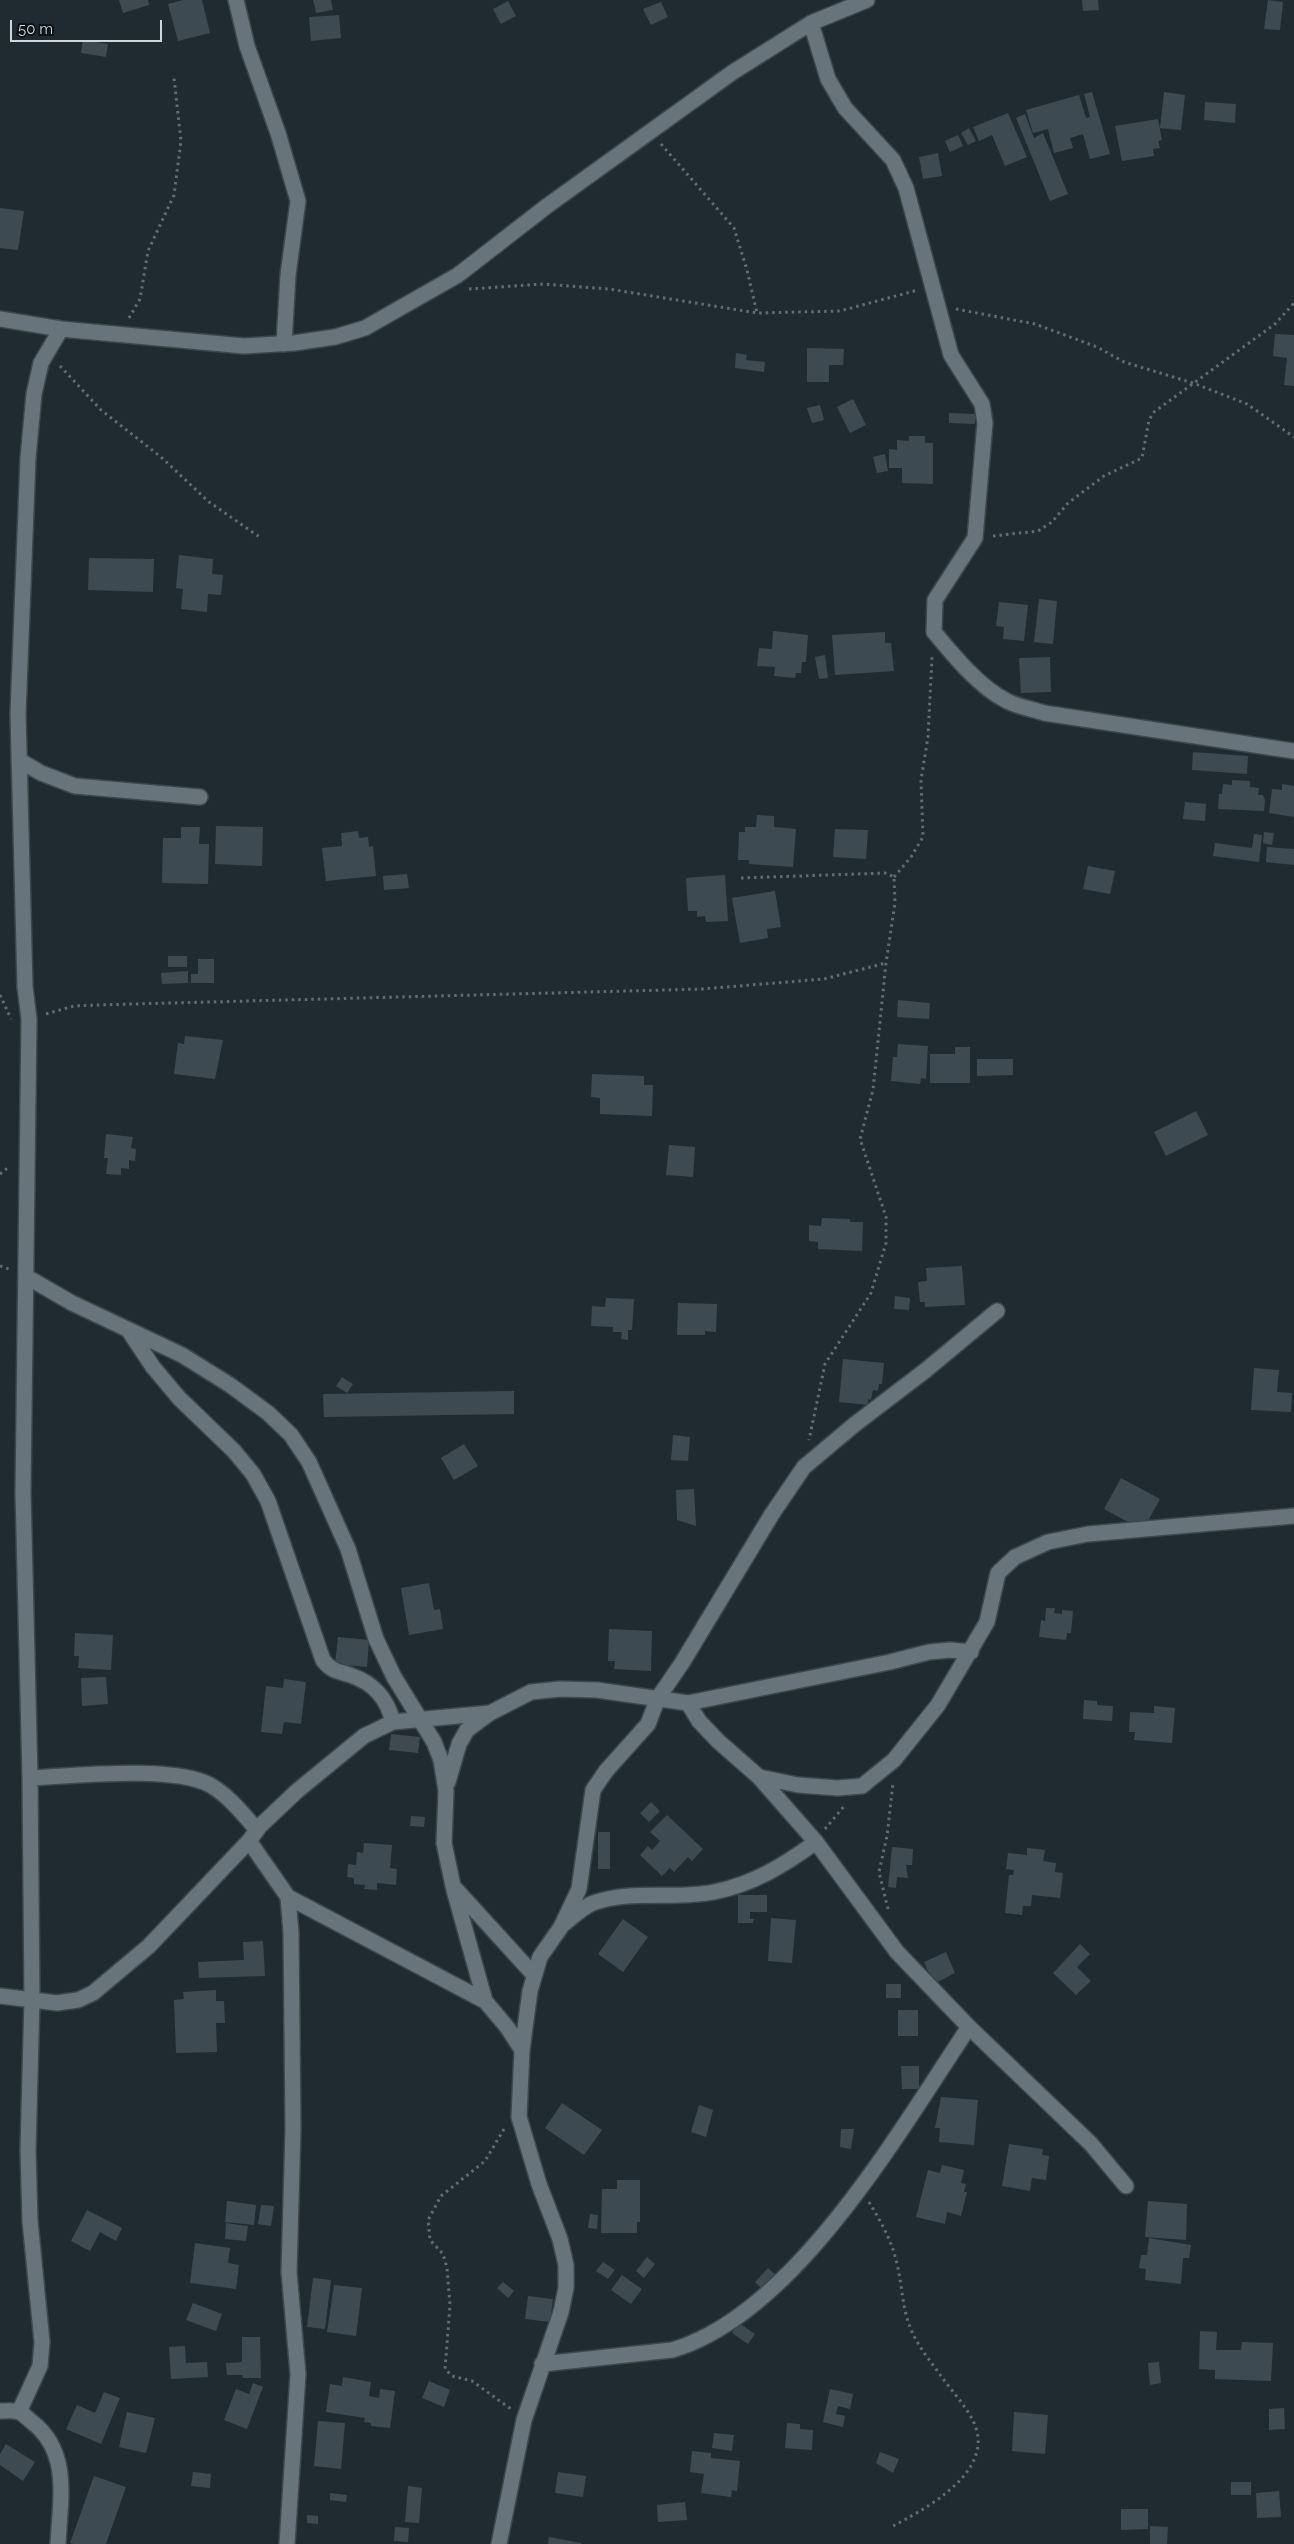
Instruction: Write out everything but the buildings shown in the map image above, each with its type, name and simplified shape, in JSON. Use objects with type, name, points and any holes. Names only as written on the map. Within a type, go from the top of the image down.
[{"type":"street","points":[[236,0],[247,46],[278,133],[298,201],[288,275],[284,344]]},
{"type":"street","points":[[0,319],[61,329],[244,346],[284,344],[334,337],[365,328],[458,274],[733,72],[811,23],[867,0]]},
{"type":"street","points":[[811,23],[828,79],[845,108],[893,160],[906,188],[951,355],[982,404],[985,423],[975,538],[935,600],[934,632],[954,656],[982,683],[1006,701],[1015,704],[1052,714],[1294,751]]},
{"type":"street","points":[[20,2412],[40,2366],[42,2342],[28,2188],[32,2000],[30,1778],[23,1492],[29,1019],[25,987],[18,714],[28,458],[34,394],[41,363],[61,329]]},
{"type":"street","points":[[20,760],[41,773],[75,786],[200,797]]},
{"type":"street","points":[[27,1277],[72,1303],[182,1356],[230,1385],[268,1413],[291,1435],[309,1462],[326,1496],[348,1549],[376,1638],[394,1677],[434,1742],[441,1760],[446,1791],[444,1843],[453,1886],[485,2001]]},
{"type":"street","points":[[499,2544],[524,2420],[561,2312],[566,2288],[566,2265],[560,2239],[519,2117],[522,2050],[534,1975],[540,1957],[561,1927],[579,1889],[593,1790],[606,1771],[648,1724],[658,1698],[682,1663],[772,1514],[804,1467],[997,1311]]},
{"type":"street","points":[[129,1331],[153,1367],[179,1398],[234,1451],[253,1474],[268,1501],[328,1668],[350,1675],[375,1688],[387,1702],[393,1722]]},
{"type":"street","points":[[759,1777],[798,1785],[838,1788],[862,1786],[894,1760],[938,1705],[971,1652],[987,1622],[998,1573],[1015,1557],[1048,1542],[1088,1534],[1294,1516]]},
{"type":"street","points":[[446,1791],[459,1744],[470,1726],[490,1713],[531,1692],[560,1689],[597,1690],[688,1702],[880,1664],[929,1652],[950,1650],[971,1652]]},
{"type":"street","points":[[688,1702],[699,1721],[718,1741],[759,1777],[816,1842],[897,1952],[969,2028],[1091,2144],[1126,2186]]},
{"type":"street","points":[[0,1996],[57,2003],[78,2000],[93,1993],[149,1946],[296,1791],[364,1736],[393,1722],[418,1718],[490,1713]]},
{"type":"street","points":[[30,1778],[104,1774],[187,1777],[210,1785],[236,1806],[288,1897],[291,1934],[293,2120],[289,2272],[298,2374],[287,2544]]},
{"type":"street","points":[[561,1927],[592,1904],[619,1897],[688,1896],[750,1883],[782,1866],[816,1842]]},
{"type":"street","points":[[453,1886],[534,1975]]},
{"type":"street","points":[[288,1897],[485,2001],[507,2027],[522,2050]]},
{"type":"street","points":[[542,2364],[672,2350],[693,2344],[711,2334],[760,2300],[780,2282],[860,2186],[969,2028]]},
{"type":"street","points":[[0,2410],[20,2412],[43,2430],[52,2443],[58,2458],[60,2477],[58,2544]]},
{"type":"path","points":[[115,333],[130,317],[140,299],[148,251],[174,195],[181,141],[174,78]]},
{"type":"path","points":[[650,132],[734,228],[747,270],[757,313]]},
{"type":"path","points":[[464,290],[553,285],[609,289],[757,313],[840,311],[933,286]]},
{"type":"path","points":[[975,538],[1038,531],[1052,522],[1068,503],[1104,476],[1142,458],[1149,420],[1154,412],[1275,324],[1294,303]]},
{"type":"path","points":[[938,305],[1035,324],[1097,347],[1124,362],[1193,383],[1247,404],[1294,437]]},
{"type":"path","points":[[47,352],[101,410],[161,457],[209,502],[261,538]]},
{"type":"path","points":[[804,1467],[825,1364],[871,1292],[886,1243],[886,1216],[860,1139],[873,1090],[886,963],[895,903],[894,878],[911,858],[923,837],[921,780],[928,737],[929,688],[934,632]]},
{"type":"path","points":[[741,878],[885,873],[894,878]]},
{"type":"path","points":[[29,1019],[74,1006],[406,995],[567,994],[766,985],[824,979],[886,963]]},
{"type":"path","points":[[879,1928],[886,1921],[888,1914],[887,1902],[881,1890],[879,1872],[893,1792],[894,1760]]},
{"type":"path","points":[[816,1842],[836,1814],[862,1786]]},
{"type":"path","points":[[520,2100],[485,2161],[441,2196],[428,2220],[428,2230],[430,2240],[442,2254],[447,2268],[450,2305],[445,2364],[447,2373],[472,2381],[524,2420]]},
{"type":"path","points":[[860,2186],[888,2235],[897,2265],[909,2324],[918,2343],[972,2420],[978,2437],[977,2450],[957,2484],[936,2503],[893,2526]]}]
